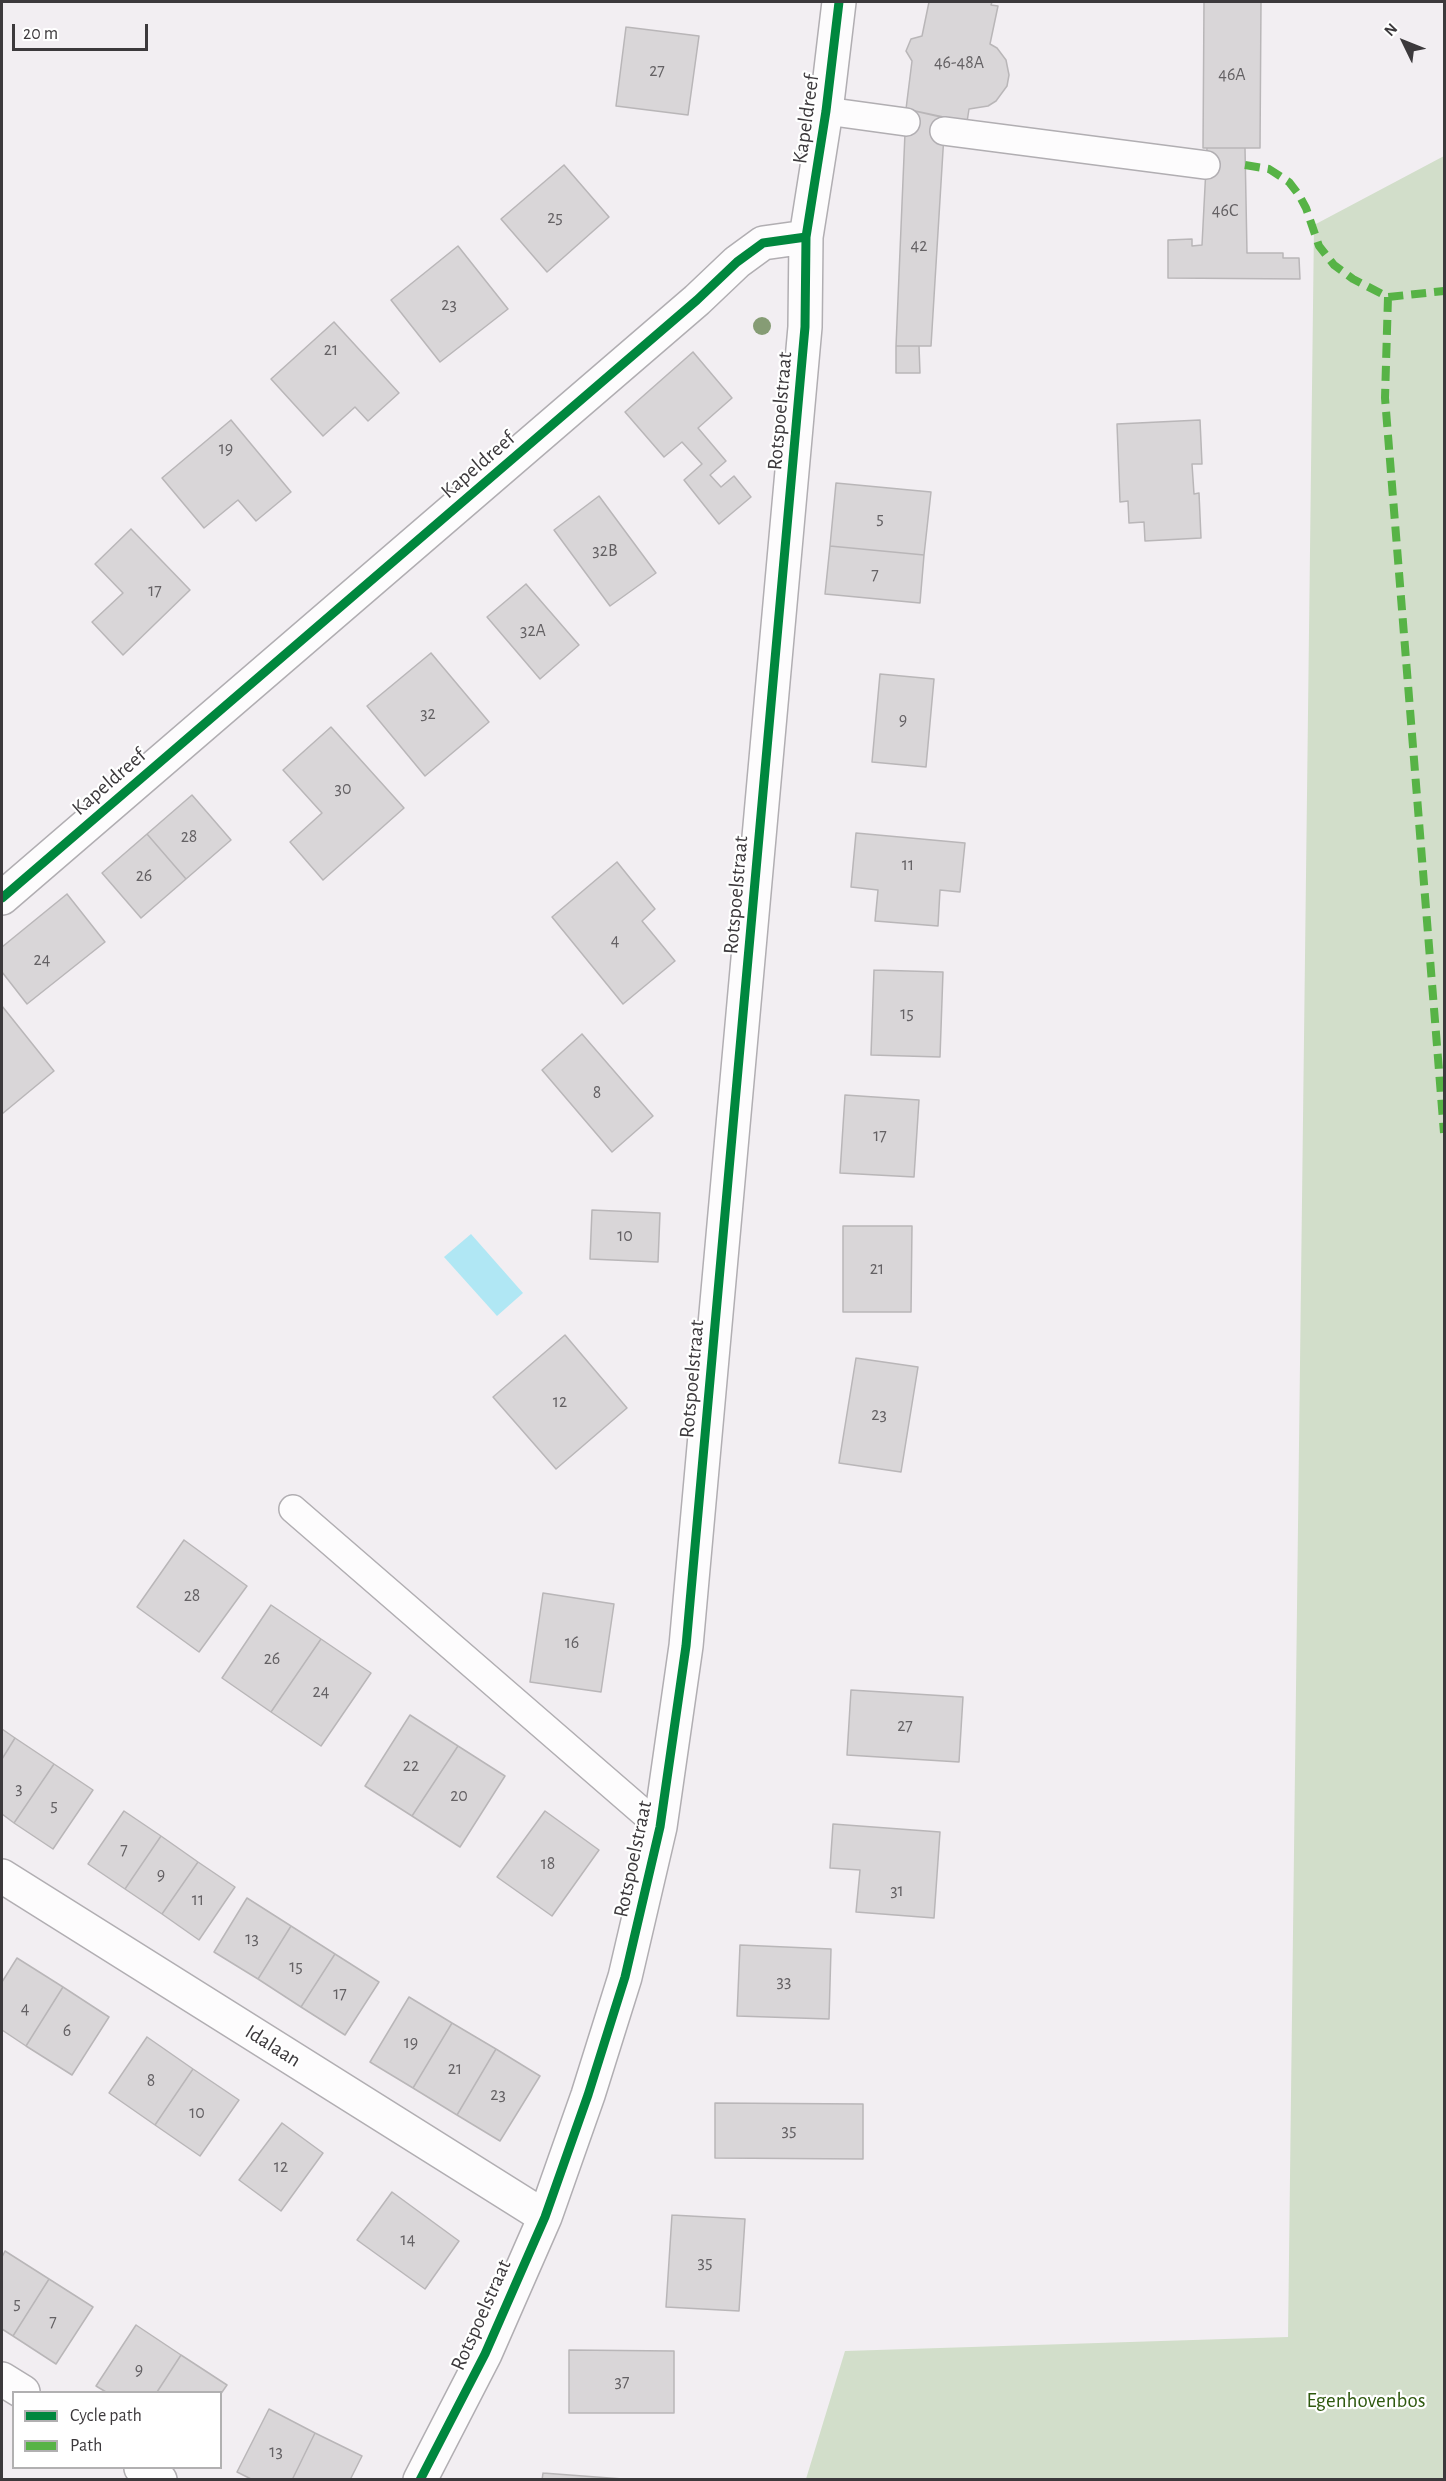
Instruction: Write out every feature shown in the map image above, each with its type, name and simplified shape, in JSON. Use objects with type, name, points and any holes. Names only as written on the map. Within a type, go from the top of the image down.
[{"type":"street","name":"Kapeldreef","points":[[2,898],[679,316],[737,262],[763,243],[806,237],[826,111],[839,2]]},
{"type":"street","name":"Rotspoelstraat","points":[[420,2480],[485,2354],[544,2217],[588,2095],[625,1977],[660,1827],[686,1646],[806,327],[806,237]]},
{"type":"street","name":"Idalaan","points":[[2,1876],[544,2217]]},
{"type":"street","points":[[2,2379],[22,2391]]},
{"type":"street","points":[[143,2469],[160,2480]]},
{"type":"lane","points":[[826,111],[906,123]]},
{"type":"lane","points":[[944,131],[1206,165]]},
{"type":"lane","points":[[293,1509],[660,1827]]},
{"type":"green space","name":"Egenhovenbos","points":[[1444,156],[1444,2479],[806,2479],[845,2351],[1288,2337],[1314,225]]},
{"type":"water","points":[[471,1234],[523,1293],[497,1316],[444,1257]]},
{"type":"building","points":[[929,2],[992,2],[991,5],[998,6],[990,44],[997,48],[1006,60],[1009,75],[1007,86],[996,101],[988,106],[969,109],[967,122],[906,109],[912,61],[906,51],[911,39],[922,36]]},
{"type":"building","points":[[1204,2],[1261,2],[1260,148],[1203,148]]},
{"type":"building","points":[[626,27],[699,36],[688,115],[616,106]]},
{"type":"building","points":[[906,109],[945,118],[931,346],[896,346]]},
{"type":"building","points":[[1207,148],[1245,148],[1247,253],[1283,253],[1283,258],[1299,258],[1300,279],[1168,278],[1168,240],[1192,239],[1192,246],[1202,245]]},
{"type":"building","points":[[564,165],[609,217],[547,272],[501,219]]},
{"type":"building","points":[[458,246],[508,309],[440,362],[391,300]]},
{"type":"building","points":[[334,322],[399,393],[368,421],[355,407],[323,436],[271,379]]},
{"type":"building","points":[[896,346],[919,346],[920,373],[896,373]]},
{"type":"building","points":[[693,352],[732,398],[698,428],[726,461],[710,475],[721,487],[734,476],[751,497],[719,524],[684,480],[702,464],[682,442],[664,457],[625,412]]},
{"type":"building","points":[[231,420],[291,492],[256,521],[238,500],[204,528],[162,478]]},
{"type":"building","points":[[1200,420],[1202,464],[1192,464],[1194,494],[1199,493],[1201,538],[1145,541],[1144,522],[1129,523],[1128,501],[1120,502],[1117,424]]},
{"type":"building","points":[[836,483],[931,492],[924,555],[830,546]]},
{"type":"building","points":[[599,496],[656,573],[610,606],[554,530]]},
{"type":"building","points":[[131,529],[190,590],[123,655],[92,622],[123,593],[95,564]]},
{"type":"building","points":[[830,546],[924,555],[920,603],[825,594]]},
{"type":"building","points":[[526,584],[579,645],[540,679],[487,617]]},
{"type":"building","points":[[431,653],[489,722],[425,776],[367,706]]},
{"type":"building","points":[[880,674],[934,679],[926,767],[872,762]]},
{"type":"building","points":[[331,727],[404,808],[323,880],[290,842],[322,813],[283,770]]},
{"type":"building","points":[[192,795],[231,840],[186,879],[147,834]]},
{"type":"building","points":[[856,833],[965,843],[960,892],[940,890],[938,926],[875,921],[878,890],[851,887]]},
{"type":"building","points":[[147,834],[186,879],[141,918],[102,873]]},
{"type":"building","points":[[617,862],[655,909],[642,921],[675,961],[623,1004],[552,917]]},
{"type":"building","points":[[67,894],[105,942],[27,1004],[2,972],[2,947]]},
{"type":"building","points":[[874,970],[943,972],[940,1057],[871,1055]]},
{"type":"building","points":[[2,1006],[54,1071],[2,1114]]},
{"type":"building","points":[[582,1034],[653,1116],[612,1152],[542,1070]]},
{"type":"building","points":[[845,1095],[919,1100],[914,1177],[840,1173]]},
{"type":"building","points":[[592,1210],[660,1213],[658,1262],[590,1259]]},
{"type":"building","points":[[843,1226],[912,1226],[911,1312],[843,1312]]},
{"type":"building","points":[[565,1335],[627,1408],[556,1469],[493,1397]]},
{"type":"building","points":[[856,1358],[918,1367],[901,1472],[839,1463]]},
{"type":"building","points":[[184,1540],[247,1586],[199,1652],[137,1607]]},
{"type":"building","points":[[543,1593],[614,1604],[601,1692],[530,1682]]},
{"type":"building","points":[[271,1605],[321,1639],[271,1712],[222,1678]]},
{"type":"building","points":[[321,1639],[371,1673],[321,1746],[271,1712]]},
{"type":"building","points":[[851,1690],[963,1697],[959,1762],[847,1755]]},
{"type":"building","points":[[410,1715],[458,1746],[412,1816],[365,1786]]},
{"type":"building","points":[[2,1729],[15,1738],[2,1759]]},
{"type":"building","points":[[15,1738],[54,1764],[14,1823],[2,1814],[2,1759]]},
{"type":"building","points":[[458,1746],[505,1776],[460,1847],[412,1816]]},
{"type":"building","points":[[54,1764],[93,1790],[53,1849],[14,1823]]},
{"type":"building","points":[[124,1811],[161,1836],[125,1889],[88,1864]]},
{"type":"building","points":[[545,1811],[599,1850],[552,1916],[497,1877]]},
{"type":"building","points":[[833,1824],[940,1832],[934,1918],[856,1912],[860,1870],[830,1868]]},
{"type":"building","points":[[161,1836],[198,1862],[162,1914],[125,1889]]},
{"type":"building","points":[[198,1862],[235,1887],[199,1940],[162,1914]]},
{"type":"building","points":[[247,1898],[291,1926],[258,1979],[214,1952]]},
{"type":"building","points":[[291,1926],[335,1954],[301,2007],[258,1979]]},
{"type":"building","points":[[740,1945],[831,1949],[829,2019],[737,2016]]},
{"type":"building","points":[[335,1954],[379,1982],[345,2035],[301,2007]]},
{"type":"building","points":[[17,1958],[63,1987],[26,2046],[2,2030],[2,1982]]},
{"type":"building","points":[[63,1987],[109,2017],[72,2075],[26,2046]]},
{"type":"building","points":[[409,1997],[452,2023],[413,2088],[370,2062]]},
{"type":"building","points":[[452,2023],[496,2049],[457,2115],[413,2088]]},
{"type":"building","points":[[147,2037],[193,2069],[155,2125],[109,2093]]},
{"type":"building","points":[[496,2049],[540,2076],[500,2141],[457,2115]]},
{"type":"building","points":[[193,2069],[239,2100],[200,2156],[155,2125]]},
{"type":"building","points":[[715,2103],[863,2104],[863,2159],[715,2158]]},
{"type":"building","points":[[282,2123],[323,2153],[281,2211],[239,2180]]},
{"type":"building","points":[[392,2192],[459,2241],[425,2289],[357,2240]]},
{"type":"building","points":[[672,2215],[745,2219],[739,2311],[666,2307]]},
{"type":"building","points":[[5,2251],[49,2279],[13,2336],[2,2329],[2,2257]]},
{"type":"building","points":[[49,2279],[93,2307],[56,2364],[13,2336]]},
{"type":"building","points":[[136,2325],[181,2355],[158,2391],[104,2391],[96,2386]]},
{"type":"building","points":[[569,2350],[674,2351],[674,2413],[569,2413]]},
{"type":"building","points":[[181,2355],[227,2385],[222,2392],[158,2391]]},
{"type":"building","points":[[269,2409],[315,2433],[292,2480],[253,2480],[237,2472]]},
{"type":"building","points":[[315,2433],[362,2456],[350,2480],[292,2480]]},
{"type":"building","points":[[543,2473],[623,2479],[623,2480],[542,2480]]},
{"type":"marked path","points":[[1245,165],[1269,169],[1289,182],[1306,208],[1319,246],[1334,265],[1353,279],[1388,297],[1444,291]]},
{"type":"marked path","points":[[1388,297],[1385,398],[1444,1133]]},
{"type":"cycle path","points":[[420,2480],[485,2354],[545,2217],[588,2095],[625,1977],[660,1827],[686,1646],[805,327],[806,237],[826,111],[839,2]]},
{"type":"cycle path","points":[[2,898],[697,300],[737,262],[763,243],[806,237]]}]
